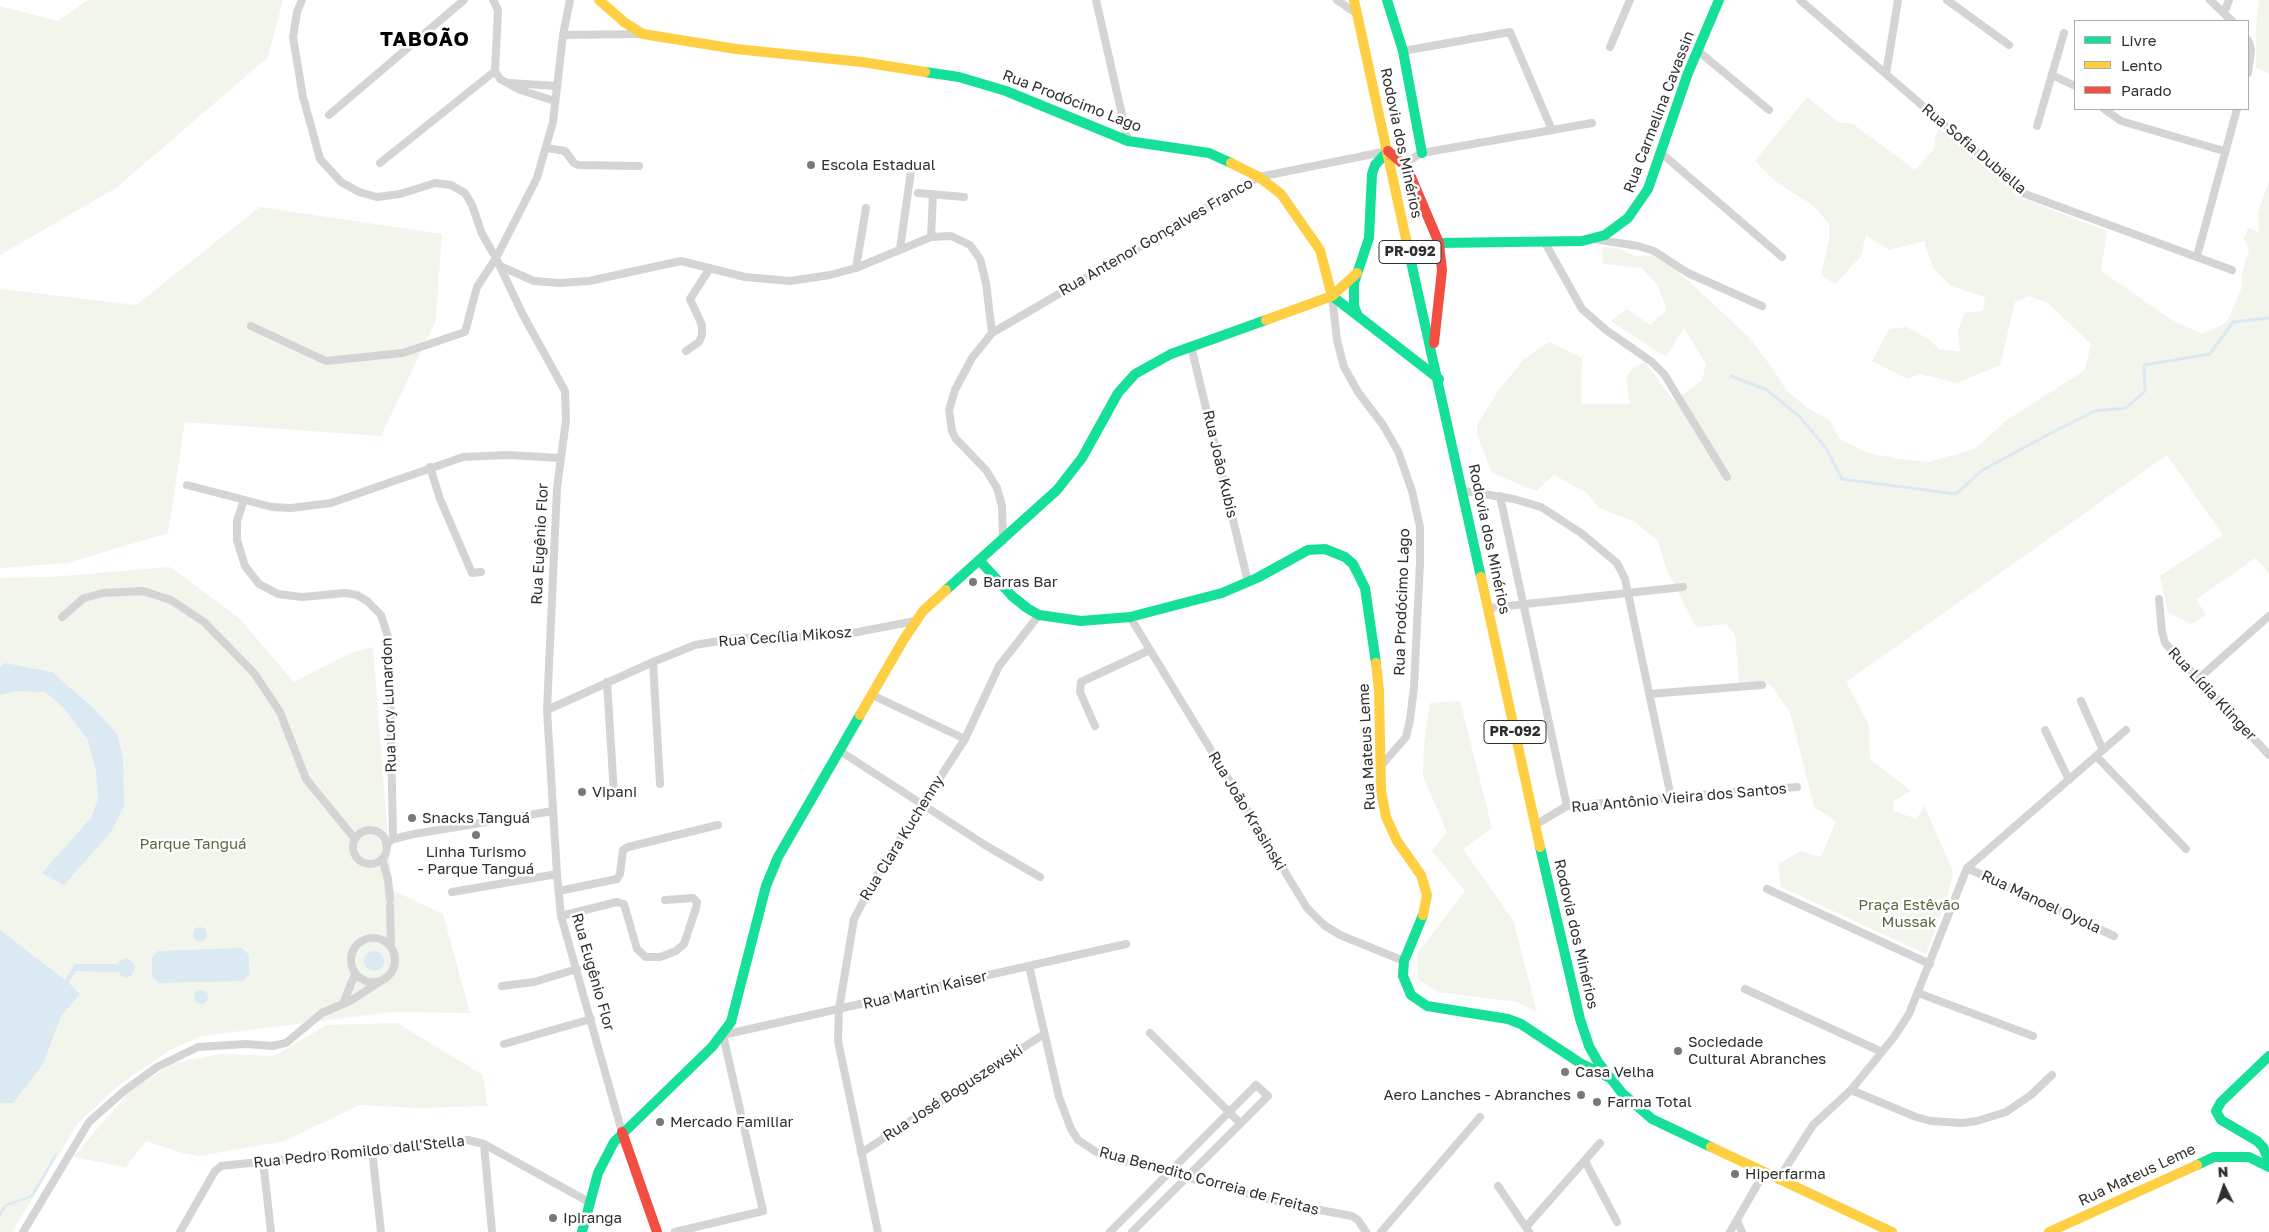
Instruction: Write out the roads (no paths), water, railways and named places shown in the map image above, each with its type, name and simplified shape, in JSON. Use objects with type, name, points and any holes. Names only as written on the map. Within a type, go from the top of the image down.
[{"type":"main road","name":"Rua Prodócimo Lago","points":[[598,0],[624,22],[643,34],[736,49],[862,62],[959,77],[1006,90],[1128,141],[1208,153],[1259,177],[1281,194],[1314,241],[1324,261],[1332,296]]},
{"type":"main road","name":"Rodovia dos Minérios","points":[[1354,0],[1464,491],[1535,825],[1584,1032],[1598,1062],[1610,1078]]},
{"type":"main road","name":"Rodovia dos Minérios","points":[[1387,0],[1403,51],[1422,153]]},
{"type":"main road","name":"Rua Carmelina Cavassin","points":[[1439,243],[1592,239],[1618,227],[1636,209],[1648,189],[1715,2]]},
{"type":"main road","points":[[1358,316],[1352,295],[1369,238],[1372,174],[1375,165],[1388,151],[1403,164],[1439,243],[1442,277],[1432,352]]},
{"type":"main road","points":[[582,1232],[598,1173],[609,1150],[622,1132],[723,1035],[736,1007],[771,872],[915,621],[934,599],[1043,505],[1071,473],[1125,383],[1146,366],[1191,346],[1332,296],[1357,273]]},
{"type":"main road","points":[[1332,296],[1438,379]]},
{"type":"main road","name":"Rua Mateus Leme","points":[[980,560],[1012,596],[1039,615],[1081,621],[1130,617],[1222,593],[1248,582],[1300,553],[1316,549],[1338,552],[1353,564],[1365,588],[1371,620],[1380,691],[1381,791],[1386,817],[1397,841],[1421,875],[1427,895],[1422,920],[1404,961],[1403,976],[1406,986],[1419,1002],[1438,1008],[1501,1018],[1521,1024],[1580,1063],[1610,1078],[1636,1107],[1652,1119],[1764,1174],[1892,1232]]},
{"type":"main road","points":[[2269,1056],[2221,1102],[2216,1111],[2221,1120],[2263,1147],[2269,1161]]},
{"type":"main road","name":"Rua Eugênio Flor","points":[[622,1132],[657,1232]]},
{"type":"main road","name":"Rua Mateus Leme","points":[[2049,1232],[2204,1160],[2237,1156],[2257,1160],[2269,1167]]},
{"type":"street","name":"Rua Eugênio Flor","points":[[302,0],[297,12],[293,37],[303,97],[320,159],[341,182],[359,192],[377,197],[400,194],[435,183],[451,185],[464,193],[472,205],[482,234],[565,391],[566,420],[557,488],[547,710],[559,891],[561,916],[622,1132]]},
{"type":"street","points":[[329,115],[464,0]]},
{"type":"street","points":[[493,0],[498,10],[494,71],[500,79],[520,90],[556,101]]},
{"type":"street","points":[[251,326],[326,361],[403,353],[465,332],[477,286],[498,262],[537,178],[547,148],[556,101],[563,35],[570,0]]},
{"type":"street","points":[[1096,0],[1128,141]]},
{"type":"street","points":[[1337,0],[1357,14]]},
{"type":"street","points":[[1610,47],[1630,0]]},
{"type":"street","name":"Rua Sofia Dubiella","points":[[1800,0],[2025,194],[2232,270]]},
{"type":"street","points":[[1886,74],[1898,0]]},
{"type":"street","points":[[1947,0],[2009,45]]},
{"type":"street","points":[[2210,0],[2231,20]]},
{"type":"street","points":[[2224,12],[2229,0]]},
{"type":"street","points":[[1403,51],[1510,32],[1552,130]]},
{"type":"street","points":[[2037,126],[2064,33]]},
{"type":"street","points":[[563,35],[643,34]]},
{"type":"street","points":[[2249,43],[2251,50],[2249,65]]},
{"type":"street","points":[[1697,50],[1769,110]]},
{"type":"street","points":[[380,163],[494,71]]},
{"type":"street","points":[[2052,75],[2074,86]]},
{"type":"street","points":[[508,82],[557,86]]},
{"type":"street","points":[[529,93],[530,83]]},
{"type":"street","points":[[2105,110],[2121,121],[2224,152]]},
{"type":"street","points":[[2197,256],[2237,110]]},
{"type":"street","points":[[1403,164],[1422,153],[1592,123]]},
{"type":"street","points":[[547,148],[566,151],[574,163],[578,165],[639,166]]},
{"type":"street","name":"Rua Antenor Gonçalves Franco","points":[[992,333],[1259,177],[1388,151]]},
{"type":"street","points":[[1660,152],[1782,257]]},
{"type":"street","points":[[900,249],[911,171]]},
{"type":"street","points":[[918,193],[964,197]]},
{"type":"street","points":[[931,237],[933,194]]},
{"type":"street","points":[[856,268],[866,208]]},
{"type":"street","points":[[498,262],[534,281],[560,283],[589,281],[681,261],[745,277],[790,281],[830,275],[856,268],[931,237],[951,236],[970,244],[980,259],[990,306],[992,333],[972,358],[956,390],[949,410],[952,431],[956,439],[986,470],[998,488],[1002,506],[1003,541]]},
{"type":"street","points":[[1592,239],[1638,246],[1654,252],[1688,273],[1762,306]]},
{"type":"street","points":[[1544,241],[1582,309],[1606,330],[1652,362],[1664,374],[1727,476]]},
{"type":"street","points":[[686,351],[699,342],[702,335],[702,325],[690,299],[710,268]]},
{"type":"street","name":"Rua Prodócimo Lago","points":[[1332,296],[1337,340],[1344,367],[1358,392],[1387,431],[1398,451],[1412,491],[1420,527],[1414,687],[1410,720],[1406,737],[1380,767]]},
{"type":"street","name":"Rua João Kubis","points":[[1191,346],[1248,582]]},
{"type":"street","points":[[187,485],[244,500],[291,508],[331,502],[463,457],[508,455],[561,458]]},
{"type":"street","points":[[430,467],[440,499],[472,573],[481,572]]},
{"type":"street","points":[[1464,491],[1500,496],[1541,507],[1581,533],[1617,563],[1622,571],[1671,797]]},
{"type":"street","name":"Rodovia dos Minérios","points":[[1500,496],[1567,806]]},
{"type":"street","name":"Rua Lory Lunardon","points":[[244,500],[237,521],[237,540],[245,566],[259,584],[278,594],[302,597],[345,593],[357,595],[367,601],[381,615],[389,640],[390,842]]},
{"type":"street","points":[[1489,608],[1683,587]]},
{"type":"street","points":[[62,617],[84,598],[103,593],[144,591],[171,600],[204,622],[254,673],[280,712],[306,779],[355,839],[354,852],[359,860],[368,864],[382,859],[390,842]]},
{"type":"street","name":"Rua Lídia Klinger","points":[[2159,599],[2165,643],[2197,680],[2269,755]]},
{"type":"street","name":"Rua Clara Kuchenny","points":[[878,1232],[838,1041],[839,1009],[850,934],[859,907],[965,739],[999,666],[1039,615]]},
{"type":"street","points":[[2197,680],[2269,616]]},
{"type":"street","name":"Rua João Krasinski","points":[[1130,617],[1301,900],[1314,917],[1340,936],[1404,961]]},
{"type":"street","name":"Rua Cecília Mikosz","points":[[547,710],[607,682],[695,645],[724,639],[837,636],[915,621]]},
{"type":"street","points":[[1094,726],[1080,692],[1081,682],[1150,650]]},
{"type":"street","points":[[653,662],[660,784]]},
{"type":"street","points":[[607,682],[614,794]]},
{"type":"street","points":[[1649,694],[1762,685]]},
{"type":"street","points":[[872,695],[965,739]]},
{"type":"street","points":[[2081,702],[2103,750]]},
{"type":"street","points":[[2045,730],[2068,780]]},
{"type":"street","points":[[1778,1180],[1813,1125],[1851,1090],[1906,1020],[1967,868],[2126,730]]},
{"type":"street","points":[[840,751],[922,805],[1040,878]]},
{"type":"street","points":[[2096,756],[2186,848]]},
{"type":"street","name":"Rua Antônio Vieira dos Santos","points":[[1535,825],[1567,806],[1797,787]]},
{"type":"street","points":[[390,842],[553,811]]},
{"type":"street","points":[[559,891],[617,879],[620,874],[623,850],[628,847],[718,826]]},
{"type":"street","points":[[355,839],[364,831],[373,831],[382,835],[390,842]]},
{"type":"street","points":[[23,1232],[89,1122],[124,1091],[156,1067],[198,1047],[246,1044],[272,1046],[286,1042],[322,1014],[343,1004],[388,976],[395,962],[390,947],[388,879],[382,859]]},
{"type":"street","name":"Rua Manoel Oyola","points":[[1967,868],[2114,936]]},
{"type":"street","points":[[452,892],[558,874]]},
{"type":"street","points":[[1767,889],[1930,964]]},
{"type":"street","points":[[561,916],[617,902],[624,904],[637,949],[646,957],[660,956],[676,951],[684,944],[697,902],[693,898],[665,900]]},
{"type":"street","points":[[381,981],[367,982],[355,974],[350,960],[352,953],[362,941],[377,938],[390,947]]},
{"type":"street","name":"Rua Martin Kaiser","points":[[723,1035],[1126,944]]},
{"type":"street","name":"Rua Benedito Correia de Freitas","points":[[1029,966],[1061,1104],[1071,1129],[1078,1140],[1098,1153],[1287,1204],[1352,1216],[1358,1220],[1366,1232]]},
{"type":"street","points":[[502,986],[534,982],[577,969]]},
{"type":"street","points":[[343,1004],[355,974]]},
{"type":"street","points":[[1745,989],[1882,1052]]},
{"type":"street","points":[[1918,993],[2033,1036]]},
{"type":"street","points":[[504,1044],[591,1019]]},
{"type":"street","points":[[1150,1033],[1240,1124]]},
{"type":"street","name":"Rua José Boguszewski","points":[[861,1153],[1044,1034]]},
{"type":"street","points":[[675,1232],[763,1211],[723,1035]]},
{"type":"street","points":[[1851,1090],[1931,1122],[1962,1123],[1977,1121],[2006,1112],[2031,1095],[2052,1075]]},
{"type":"street","points":[[1110,1232],[1256,1085],[1268,1096],[1132,1232]]},
{"type":"street","points":[[1380,1232],[1480,1117]]},
{"type":"street","name":"Rua Pedro Romildo dall'Stella","points":[[180,1232],[217,1169],[225,1165],[468,1140],[484,1144],[589,1202]]},
{"type":"street","points":[[1498,1186],[1528,1230],[1600,1143]]},
{"type":"street","points":[[484,1144],[492,1232]]},
{"type":"street","points":[[372,1150],[381,1232]]},
{"type":"street","points":[[263,1161],[271,1232]]},
{"type":"street","points":[[1585,1161],[1617,1222]]},
{"type":"street","points":[[1730,1232],[1764,1174]]},
{"type":"street","points":[[1737,1222],[1742,1232]]},
{"type":"waterway","points":[[1731,376],[1767,390],[1800,417],[1826,448],[1842,479],[1956,494],[1981,471],[2051,433],[2095,411],[2126,408],[2145,391],[2144,365],[2210,354],[2233,322],[2269,318]]},
{"type":"place","name":"Escola Estadual","points":[[811,165]]},
{"type":"place","name":"Barras Bar","points":[[973,582]]},
{"type":"place","name":"Vipani","points":[[582,792]]},
{"type":"place","name":"Snacks Tanguá","points":[[412,818]]},
{"type":"place","name":"Linha Turismo - Parque Tanguá","points":[[476,835]]},
{"type":"place","name":"Sociedade Cultural Abranches","points":[[1678,1051]]},
{"type":"place","name":"Casa Velha","points":[[1565,1072]]},
{"type":"place","name":"Aero Lanches - Abranches","points":[[1581,1095]]},
{"type":"place","name":"Farma Total","points":[[1597,1102]]},
{"type":"place","name":"Mercado Familiar","points":[[660,1122]]},
{"type":"place","name":"Hiperfarma","points":[[1735,1174]]},
{"type":"place","name":"Ipiranga","points":[[553,1218]]},
{"type":"district","name":"TABOÃO","points":[[425,40]]},
{"type":"park label","name":"Parque Tanguá","points":[[193,844]]},
{"type":"park label","name":"Praça Estêvão Mussak","points":[[1909,914]]}]
